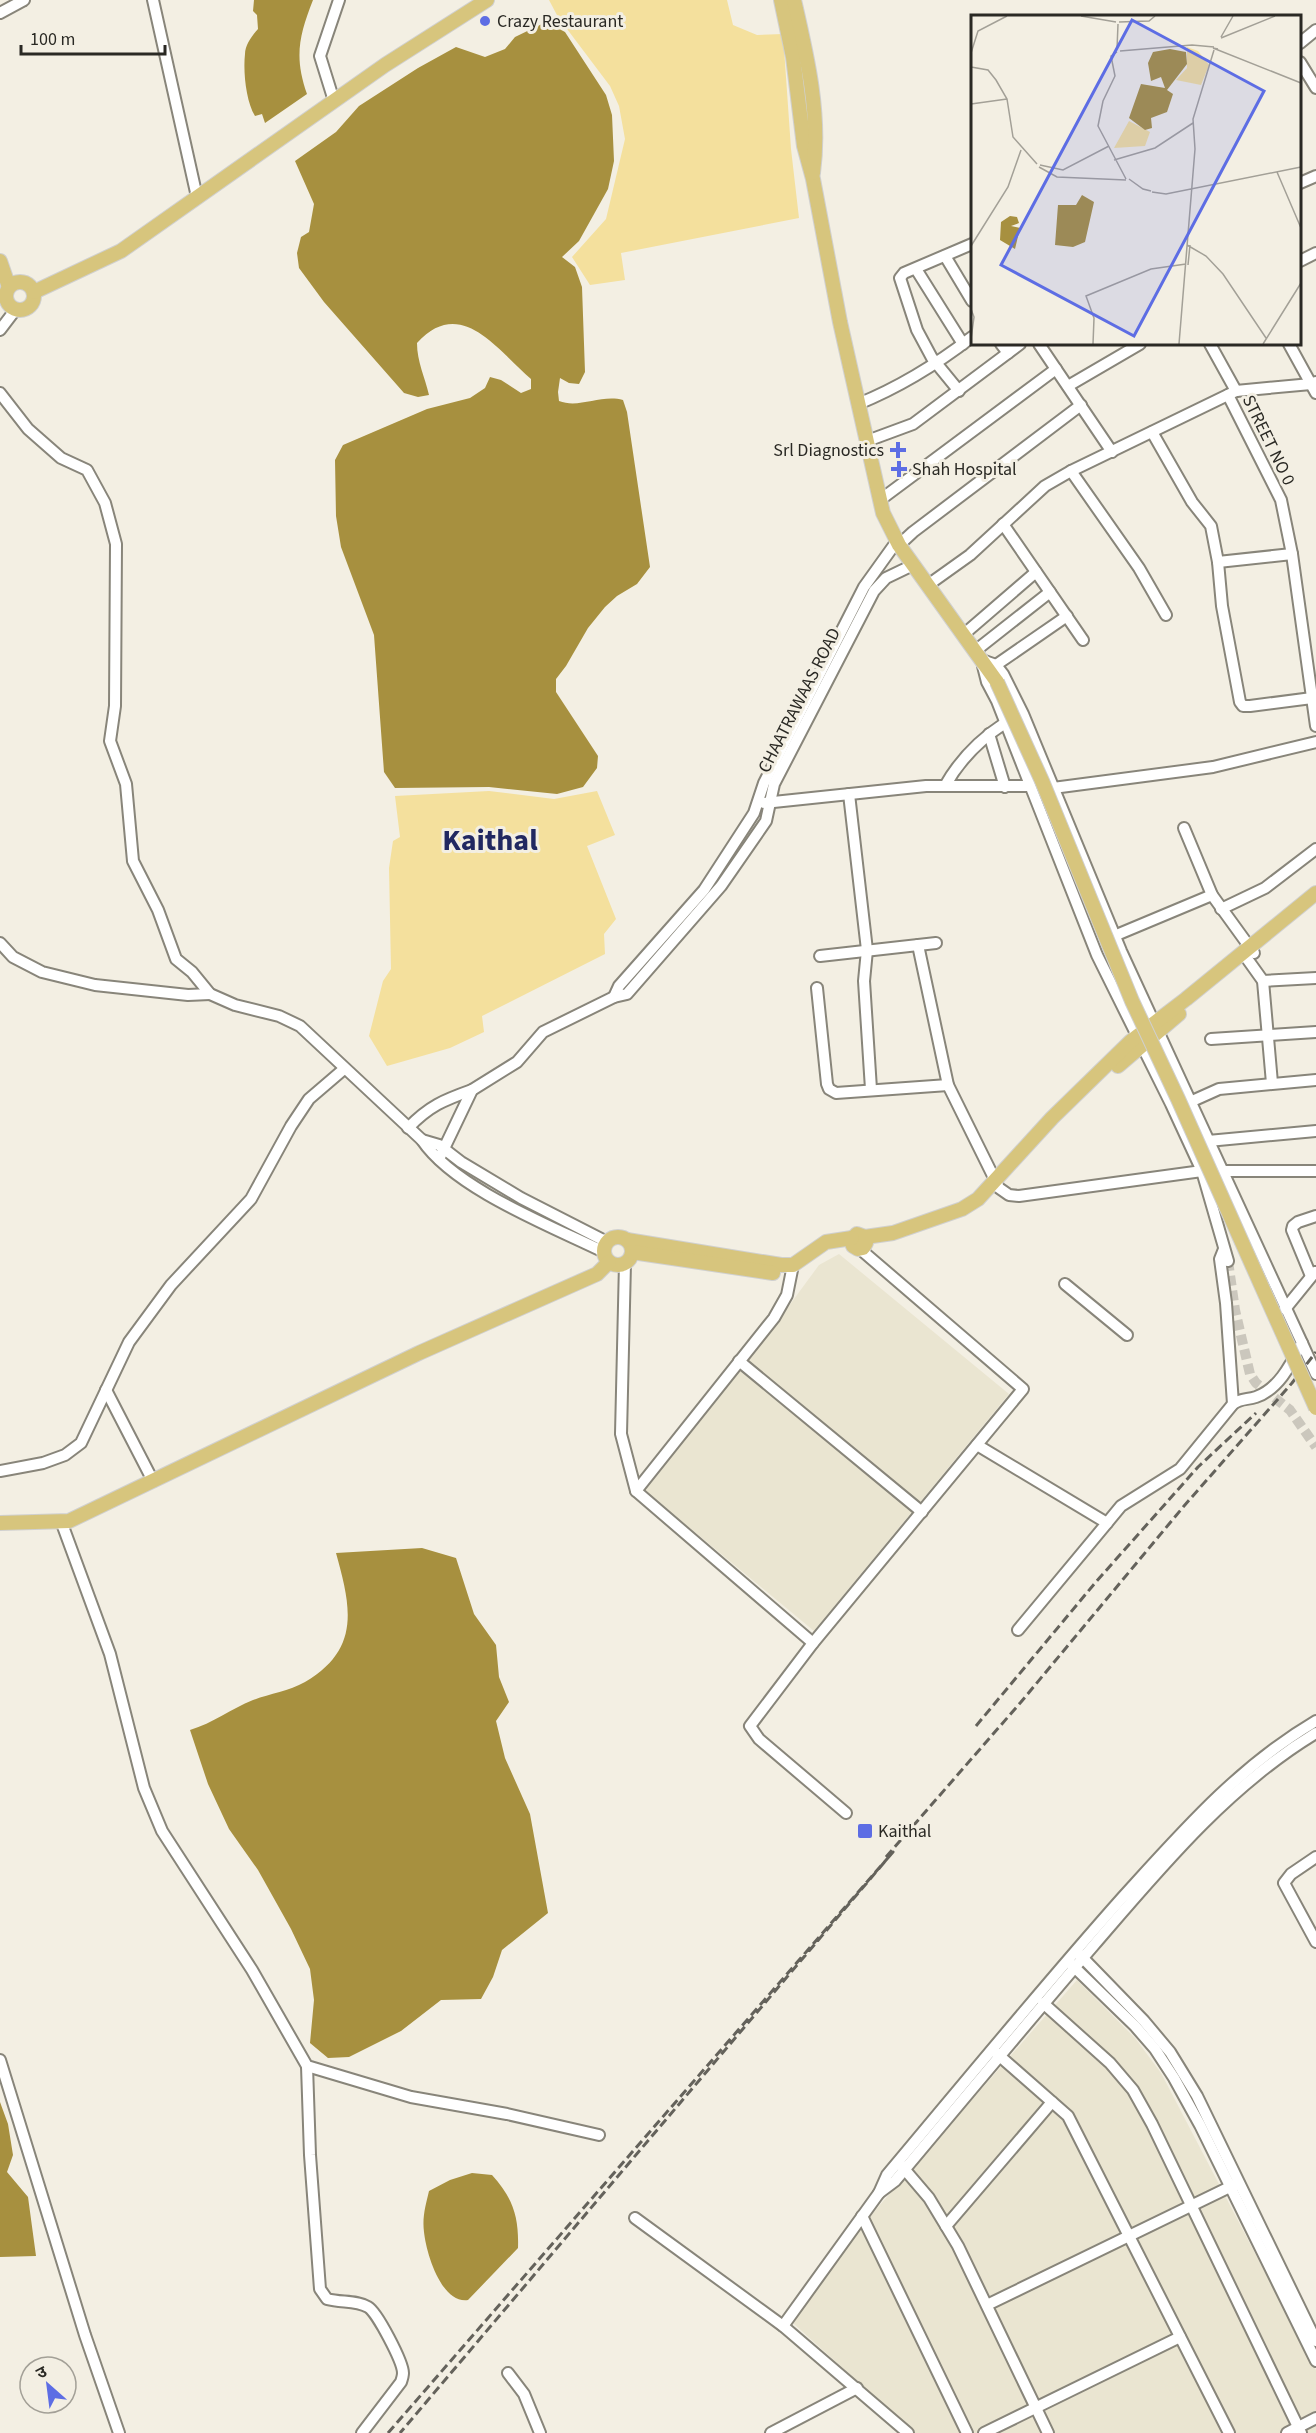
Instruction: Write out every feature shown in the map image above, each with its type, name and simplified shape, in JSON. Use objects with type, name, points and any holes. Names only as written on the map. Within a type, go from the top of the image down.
[{"type":"main road","points":[[33,292],[121,251],[385,65],[487,0]]},
{"type":"main road","points":[[781,0],[807,54],[817,144],[813,179],[840,322],[883,513],[898,543],[997,682],[1042,781],[1132,1001],[1316,1408]]},
{"type":"main road","points":[[793,26],[794,0]]},
{"type":"main road","points":[[0,261],[9,287]]},
{"type":"main road","points":[[24,282],[29,285],[33,292],[31,304],[27,308],[16,309],[11,306],[6,297],[9,287],[14,283],[24,282]]},
{"type":"main road","points":[[1249,953],[1316,893]]},
{"type":"main road","points":[[0,1523],[69,1521],[419,1353],[597,1274],[616,1237],[628,1252],[781,1265],[793,1268],[826,1242],[859,1243],[962,1209],[997,1184],[1155,1028],[1249,953],[1316,904]]},
{"type":"main road","points":[[607,1252],[620,1265],[628,1252]]},
{"type":"street","points":[[0,13],[24,0]]},
{"type":"street","points":[[153,0],[197,197]]},
{"type":"street","points":[[334,101],[320,56],[339,0]]},
{"type":"street","points":[[1301,42],[1316,30]]},
{"type":"street","points":[[1301,65],[1316,88]]},
{"type":"street","points":[[1301,182],[1316,176]]},
{"type":"street","points":[[959,391],[937,363],[917,330],[900,278],[904,273],[971,244]]},
{"type":"street","points":[[1301,260],[1316,253]]},
{"type":"street","points":[[945,256],[971,299]]},
{"type":"street","points":[[858,404],[894,389],[937,363],[968,340],[916,268]]},
{"type":"street","points":[[0,330],[16,309]]},
{"type":"street","points":[[1001,345],[1008,353]]},
{"type":"street","points":[[867,441],[913,424],[1019,345]]},
{"type":"street","points":[[1040,345],[1112,452]]},
{"type":"street","points":[[1068,386],[1138,345]]},
{"type":"street","name":"STREET NO 0","points":[[1210,345],[1281,500],[1292,554],[1316,726]]},
{"type":"street","points":[[928,585],[970,555],[1045,486],[1071,471],[1232,393],[1314,386],[1290,345]]},
{"type":"street","points":[[880,500],[1056,369]]},
{"type":"street","points":[[0,393],[28,429],[61,458],[87,470],[105,503],[116,544],[115,706],[110,741],[126,784],[133,861],[158,910],[176,959],[192,972],[210,994]]},
{"type":"street","points":[[614,997],[619,986],[704,890],[754,813],[764,783],[864,587],[898,543],[1081,405]]},
{"type":"street","points":[[1152,432],[1191,502],[1208,519],[1218,562],[1222,606],[1240,702],[1243,706],[1250,706],[1312,698]]},
{"type":"street","points":[[1071,471],[1139,568],[1166,615]]},
{"type":"street","points":[[1003,524],[1083,640]]},
{"type":"street","points":[[1218,562],[1292,554]]},
{"type":"street","name":"CHAATRAWAAS ROAD","points":[[408,1128],[422,1113],[440,1102],[472,1090],[517,1062],[543,1032],[614,997],[627,994],[721,886],[766,821],[774,784],[874,591],[886,579],[913,565]]},
{"type":"street","points":[[963,634],[1036,572]]},
{"type":"street","points":[[978,656],[1050,592]]},
{"type":"street","points":[[996,665],[1066,616]]},
{"type":"street","points":[[978,656],[996,665],[1003,674],[1023,714],[1114,936],[1316,1374]]},
{"type":"street","points":[[978,656],[1097,956],[1202,1171],[1228,1261]]},
{"type":"street","points":[[945,786],[954,770],[979,741],[1005,723]]},
{"type":"street","points":[[989,734],[1005,787]]},
{"type":"street","points":[[1053,788],[1213,767],[1316,742]]},
{"type":"street","points":[[757,804],[945,786],[1029,786]]},
{"type":"street","points":[[849,794],[867,950],[864,981],[871,1089]]},
{"type":"street","points":[[1184,828],[1212,895],[1249,953],[1263,981],[1272,1083]]},
{"type":"street","points":[[1221,909],[1265,888],[1316,849]]},
{"type":"street","points":[[1114,936],[1212,895]]},
{"type":"street","points":[[0,943],[13,957],[42,972],[95,985],[188,995],[210,994],[235,1005],[279,1016],[300,1026],[422,1140],[431,1153],[478,1188],[607,1252]]},
{"type":"street","points":[[820,956],[936,944]]},
{"type":"street","points":[[918,945],[948,1085],[997,1184],[1009,1195],[1019,1196],[1202,1171],[1316,1171]]},
{"type":"street","points":[[1263,981],[1316,978]]},
{"type":"street","points":[[817,988],[829,1089],[836,1093],[948,1085]]},
{"type":"street","points":[[1211,1039],[1316,1032]]},
{"type":"street","points":[[0,1471],[43,1463],[65,1455],[81,1443],[129,1342],[171,1285],[251,1199],[291,1126],[309,1099],[344,1069]]},
{"type":"street","points":[[1190,1102],[1220,1089],[1316,1080]]},
{"type":"street","points":[[439,1159],[472,1090]]},
{"type":"street","points":[[1208,1141],[1316,1131]]},
{"type":"street","points":[[422,1140],[440,1144],[461,1162],[607,1252]]},
{"type":"street","points":[[1285,1309],[1314,1273],[1293,1226],[1316,1216]]},
{"type":"street","points":[[846,1813],[759,1739],[750,1726],[813,1643],[1023,1389],[859,1243]]},
{"type":"street","points":[[1224,1248],[1220,1259],[1226,1303],[1233,1404]]},
{"type":"street","points":[[628,1252],[621,1434],[636,1491],[813,1643]]},
{"type":"street","points":[[636,1491],[774,1318],[787,1295],[793,1268]]},
{"type":"street","points":[[1065,1284],[1127,1335]]},
{"type":"street","points":[[1018,1630],[1121,1506],[1180,1469],[1233,1404],[1240,1399],[1254,1398],[1272,1388],[1288,1369],[1302,1343]]},
{"type":"street","points":[[739,1361],[922,1512]]},
{"type":"street","points":[[106,1390],[153,1480]]},
{"type":"street","points":[[977,1445],[1107,1523]]},
{"type":"street","points":[[60,1521],[110,1654],[144,1788],[162,1831],[252,1970],[307,2066],[310,2155],[320,2289],[327,2299],[367,2306],[375,2312],[404,2372],[401,2382],[362,2433]]},
{"type":"street","points":[[783,2326],[879,2193],[887,2175],[902,2165],[1172,1843],[1213,1801],[1266,1753],[1316,1721]]},
{"type":"street","points":[[1079,1954],[1200,1827],[1273,1760],[1316,1733]]},
{"type":"street","points":[[1316,1857],[1291,1874],[1284,1883],[1316,1942]]},
{"type":"street","points":[[1079,1954],[1144,2021],[1170,2052],[1197,2096],[1234,2185]]},
{"type":"street","points":[[996,2053],[1043,2003],[1071,1964]]},
{"type":"street","points":[[1071,1964],[1135,2026],[1155,2049],[1234,2185],[1314,2346]]},
{"type":"street","points":[[1043,2003],[1110,2063],[1133,2090],[1192,2205],[1300,2430]]},
{"type":"street","points":[[996,2053],[1068,2116],[1229,2433]]},
{"type":"street","points":[[0,2060],[85,2334],[119,2433]]},
{"type":"street","points":[[307,2066],[411,2097],[507,2114],[599,2135]]},
{"type":"street","points":[[946,2226],[1052,2102]]},
{"type":"street","points":[[902,2165],[958,2246],[1048,2433]]},
{"type":"street","points":[[987,2305],[1234,2185]]},
{"type":"street","points":[[862,2216],[967,2433]]},
{"type":"street","points":[[635,2218],[783,2326],[907,2433]]},
{"type":"street","points":[[984,2433],[1180,2337]]},
{"type":"street","points":[[508,2373],[524,2394],[540,2433]]},
{"type":"street","points":[[771,2433],[857,2388]]},
{"type":"street","points":[[1287,2433],[1300,2430],[1316,2418]]},
{"type":"shaded area","points":[[254,0],[313,0],[304,25],[299,57],[307,94],[265,123],[262,114],[255,116],[252,110],[245,78],[246,47],[258,29],[257,15],[253,11]]},
{"type":"shaded area","points":[[549,0],[727,0],[733,25],[757,35],[783,34],[791,149],[799,218],[621,253],[625,280],[590,285],[572,257],[606,219],[625,139],[619,106],[610,86],[558,17]]},
{"type":"shaded area","points":[[546,22],[565,32],[606,95],[612,115],[614,161],[608,189],[579,241],[562,257],[575,267],[582,287],[585,372],[579,384],[569,383],[560,378],[559,401],[574,403],[607,399],[623,400],[627,412],[650,567],[637,584],[617,596],[605,607],[588,628],[556,679],[556,692],[598,756],[597,768],[583,787],[557,794],[489,787],[395,788],[384,772],[374,635],[341,547],[336,516],[335,460],[343,445],[427,409],[470,398],[485,388],[490,377],[501,380],[521,393],[531,389],[531,379],[492,342],[478,332],[449,324],[433,330],[417,343],[429,395],[418,397],[404,393],[324,302],[299,268],[297,253],[301,237],[309,232],[314,204],[295,161],[336,132],[359,106],[418,68],[456,47],[485,57],[505,49],[515,37]]},
{"type":"shaded area","points":[[489,791],[554,799],[597,791],[615,835],[587,846],[616,919],[604,934],[605,954],[482,1016],[484,1032],[450,1048],[387,1066],[369,1036],[383,981],[391,969],[389,868],[393,841],[400,837],[395,796]]},
{"type":"shaded area","points":[[839,1254],[1009,1394],[814,1631],[644,1490],[758,1348],[819,1265]]},
{"type":"shaded area","points":[[422,1548],[456,1558],[474,1614],[496,1645],[499,1677],[509,1702],[496,1721],[505,1758],[530,1814],[548,1913],[502,1950],[493,1977],[481,1999],[441,2000],[401,2031],[349,2057],[328,2058],[310,2043],[314,2000],[310,1969],[258,1870],[229,1829],[208,1784],[190,1730],[253,1700],[305,1682],[336,1656],[343,1641],[348,1609],[336,1553]]},
{"type":"shaded area","points":[[1077,1980],[1135,2038],[1161,2073],[1316,2370],[1316,2433],[914,2433],[793,2323],[865,2222]]},
{"type":"shaded area","points":[[0,2102],[8,2124],[13,2155],[7,2172],[28,2197],[36,2256],[0,2257]]},
{"type":"shaded area","points":[[472,2173],[492,2175],[510,2200],[516,2217],[518,2248],[468,2300],[458,2299],[443,2286],[428,2252],[424,2221],[429,2191],[450,2180]]},
{"type":"tunnel","points":[[1228,1261],[1235,1310],[1250,1374],[1256,1383],[1290,1410],[1316,1447]]},
{"type":"railway","points":[[886,1857],[1021,1702],[1316,1352]]},
{"type":"railway","points":[[976,1726],[1095,1583],[1198,1467],[1256,1413]]},
{"type":"railway","points":[[388,2433],[893,1852],[400,2433]]},
{"type":"place","name":"Crazy Restaurant","points":[[485,21]]},
{"type":"place","name":"Srl Diagnostics","points":[[898,450]]},
{"type":"place","name":"Shah Hospital","points":[[899,469]]},
{"type":"place","name":"Kaithal","points":[[865,1831]]},
{"type":"district","name":"Kaithal","points":[[490,840]]}]
